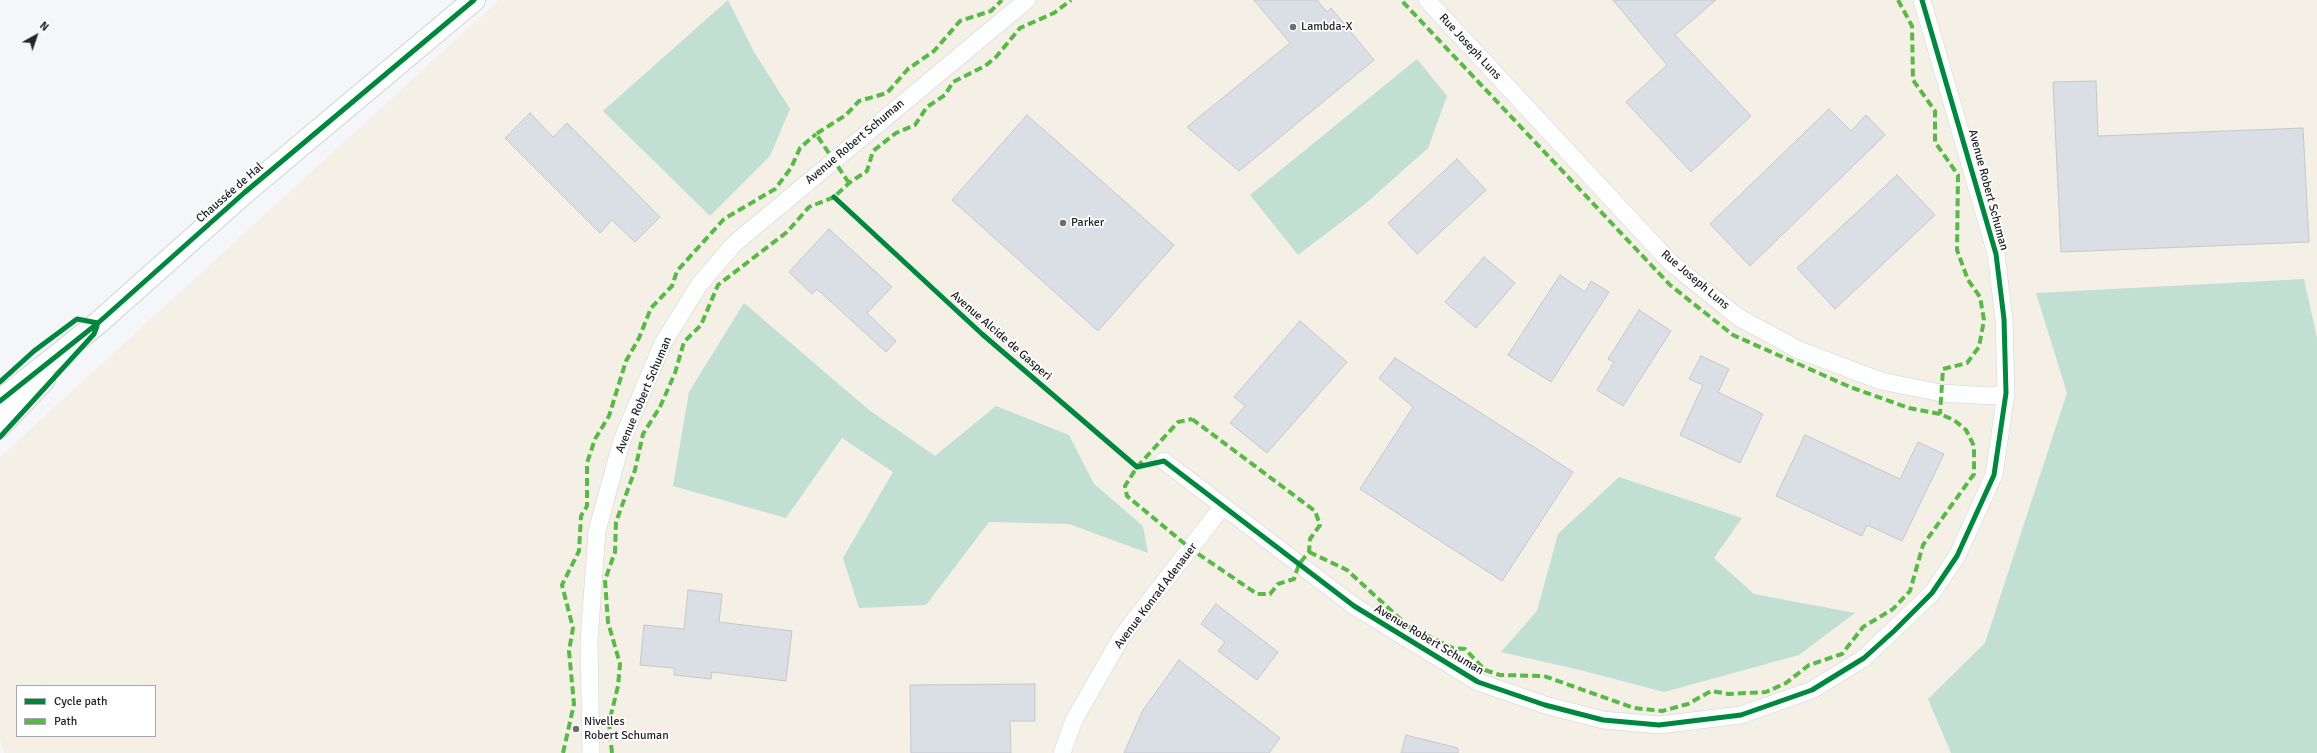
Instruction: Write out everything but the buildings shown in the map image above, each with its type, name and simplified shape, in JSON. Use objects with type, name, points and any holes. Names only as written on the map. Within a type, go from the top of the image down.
[{"type":"main road","name":"Chaussée de Hal","points":[[0,401],[98,323],[244,193],[474,0]]},
{"type":"main road","name":"Chaussée de Hal","points":[[0,426],[98,323]]},
{"type":"street","name":"Avenue Robert Schuman","points":[[591,753],[589,641],[597,531],[622,440],[663,344],[699,285],[734,244],[1027,0]]},
{"type":"street","name":"Rue Joseph Luns","points":[[1427,0],[1670,262],[1738,317],[1799,350],[1880,381],[1941,393],[1992,396],[2006,394]]},
{"type":"street","name":"Avenue Robert Schuman","points":[[1164,461],[1354,606],[1478,682],[1545,705],[1603,720],[1659,725],[1741,715],[1812,690],[1864,658],[1932,593],[1957,556],[1994,475],[2006,394],[2004,319],[1996,254],[1922,0]]},
{"type":"street","name":"Avenue Konrad Adenauer","points":[[1062,753],[1074,720],[1122,636],[1223,506]]},
{"type":"shaded area","points":[[499,0],[2317,0],[2317,753],[4,753],[0,740],[0,457]]},
{"type":"green space","points":[[728,0],[754,52],[790,109],[770,156],[710,216],[603,111]]},
{"type":"green space","points":[[1417,59],[1447,96],[1428,148],[1365,204],[1298,255],[1250,195]]},
{"type":"green space","points":[[2304,279],[2317,338],[2317,753],[1951,753],[1928,699],[1985,643],[2067,393],[2036,293]]},
{"type":"green space","points":[[744,303],[869,410],[935,456],[996,406],[1069,435],[1094,484],[1143,526],[1148,553],[1069,524],[989,522],[926,605],[859,608],[843,558],[893,472],[842,438],[786,518],[673,486],[689,392]]},
{"type":"green space","points":[[1619,477],[1742,518],[1714,558],[1754,594],[1855,613],[1799,655],[1664,692],[1580,670],[1501,652],[1537,611],[1558,534]]},
{"type":"marked path","points":[[849,183],[816,134],[846,115],[859,101],[887,93],[908,69],[934,51],[960,21],[991,11],[1002,0]]},
{"type":"marked path","points":[[612,753],[609,723],[618,686],[620,664],[608,622],[605,580],[615,552],[616,522],[635,470],[643,434],[660,407],[675,373],[684,342],[701,325],[718,285],[787,232],[809,207],[834,197],[849,183],[867,171],[873,151],[896,133],[915,125],[927,107],[945,95],[953,82],[985,66],[996,57],[1020,28],[1054,13],[1071,0]]},
{"type":"marked path","points":[[1309,552],[1347,570],[1409,627],[1453,648],[1465,649],[1485,670],[1500,675],[1544,676],[1634,708],[1662,711],[1688,704],[1711,691],[1729,694],[1766,692],[1786,683],[1809,665],[1842,654],[1863,627],[1893,609],[1910,591],[1923,545],[1974,474],[1974,446],[1966,430],[1954,420],[1940,414],[1909,408],[1850,387],[1733,335],[1670,285],[1401,0]]},
{"type":"marked path","points":[[1898,0],[1912,26],[1913,80],[1935,111],[1935,142],[1958,175],[1957,250],[1968,280],[1980,297],[1984,320],[1979,347],[1967,363],[1943,369],[1940,414]]},
{"type":"marked path","points":[[563,753],[574,704],[569,651],[573,628],[562,585],[579,551],[581,516],[587,506],[587,463],[595,439],[609,416],[626,361],[639,338],[651,308],[672,286],[677,271],[724,219],[775,189],[791,168],[800,148],[816,134]]},
{"type":"marked path","points":[[1192,419],[1315,511],[1320,525],[1310,539],[1309,552],[1299,564],[1294,579],[1278,584],[1270,594],[1257,594],[1191,549],[1127,496],[1125,486],[1137,467],[1178,422],[1192,419]]},
{"type":"cycle path","points":[[0,401],[98,323],[244,193],[474,0]]},
{"type":"cycle path","name":"Avenue Alcide de Gasperi","points":[[834,197],[982,334],[1137,467],[1164,461],[1354,606],[1478,682],[1545,705],[1603,720],[1659,725],[1741,715],[1812,690],[1864,658],[1894,631],[1932,593],[1957,556],[1994,475],[2006,393],[2004,319],[1996,254],[1922,0]]},
{"type":"cycle path","points":[[0,382],[34,351],[77,319],[98,323]]},
{"type":"cycle path","points":[[0,437],[94,334],[97,326]]},
{"type":"place","name":"Lambda-X","points":[[1293,27]]},
{"type":"place","name":"Parker","points":[[1063,223]]},
{"type":"place","name":"Nivelles Robert Schuman","points":[[576,729]]}]
